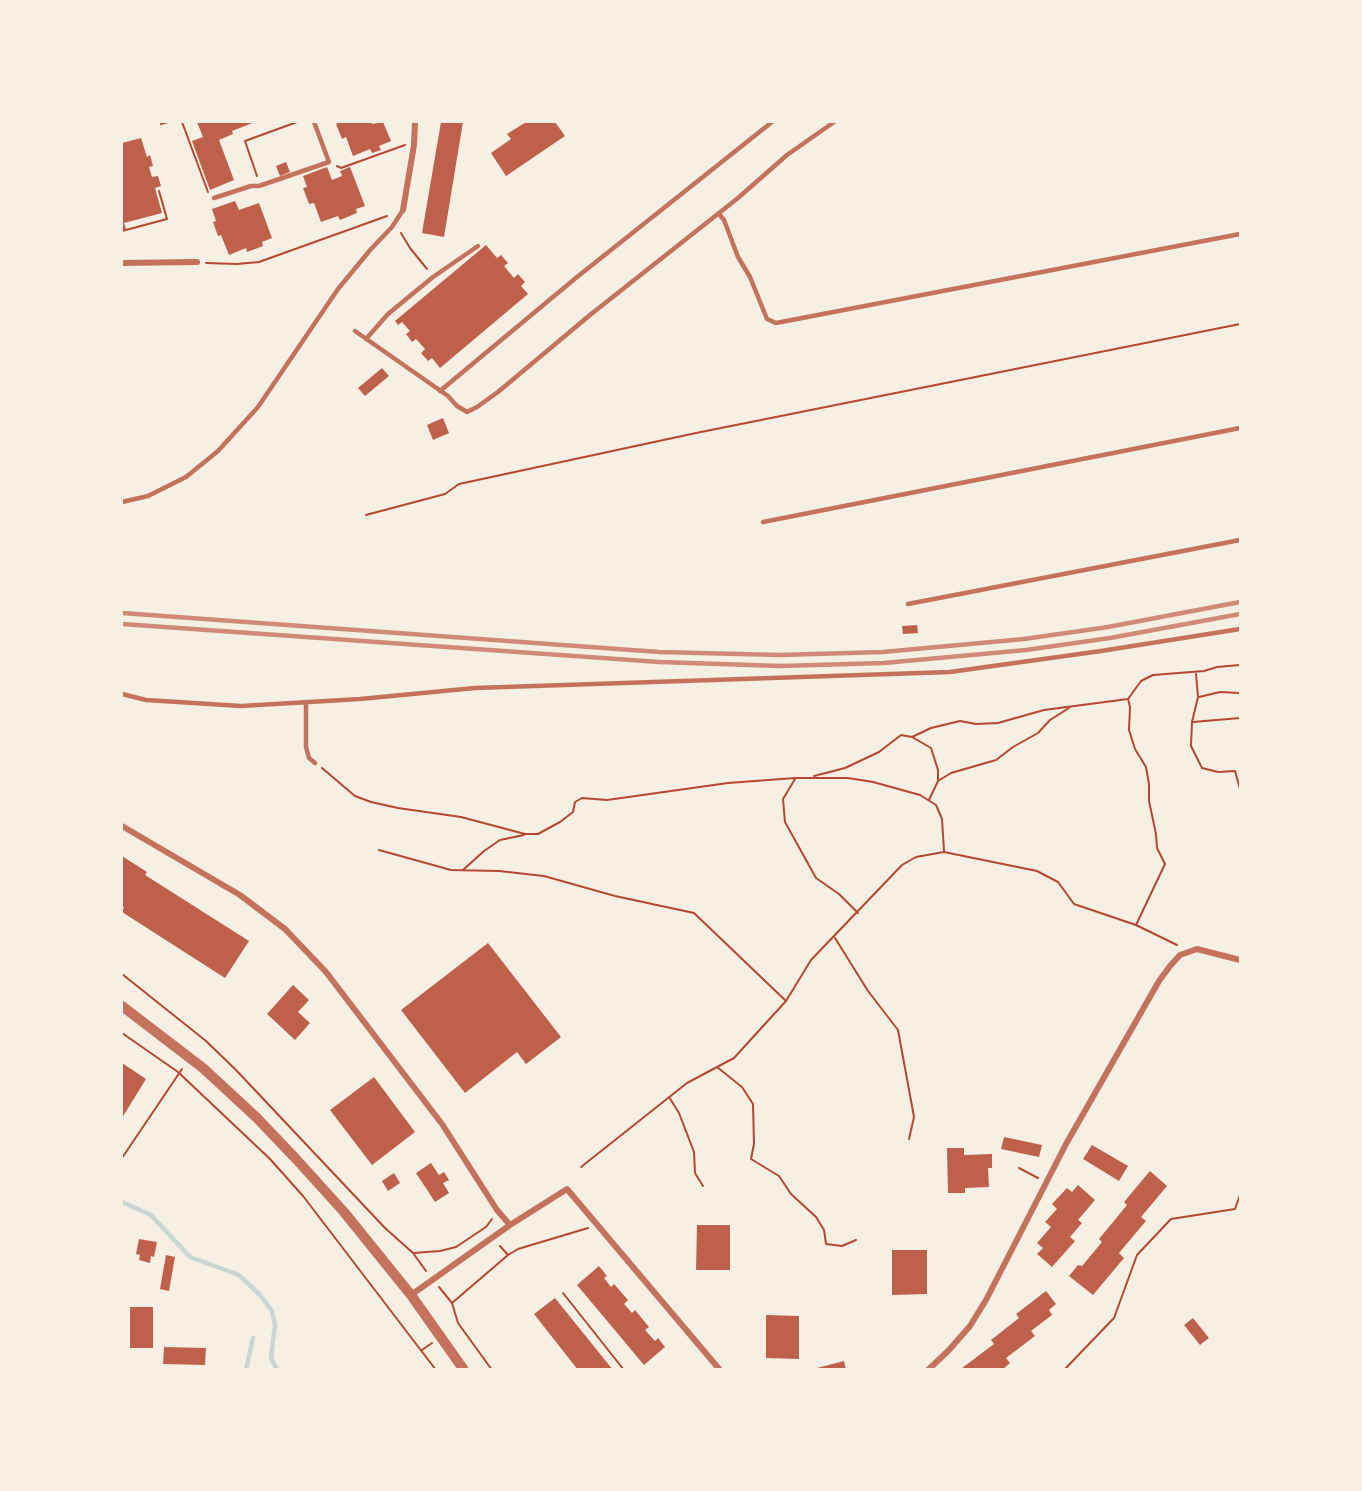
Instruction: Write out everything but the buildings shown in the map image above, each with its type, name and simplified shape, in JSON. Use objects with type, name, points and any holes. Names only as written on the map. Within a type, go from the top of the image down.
[{"type":"street","points":[[403,210],[414,145],[415,122]]},
{"type":"street","points":[[122,263],[197,262]]},
{"type":"street","points":[[122,826],[240,895],[302,946],[326,972],[442,1124],[497,1210],[510,1225]]},
{"type":"street","points":[[928,1370],[949,1350],[975,1317],[1066,1143],[1159,981],[1180,955],[1191,950],[1197,949],[1240,960]]},
{"type":"street","points":[[122,1005],[203,1068],[257,1118],[337,1204],[411,1295],[464,1370]]},
{"type":"street","points":[[411,1295],[510,1225],[567,1189],[720,1370]]},
{"type":"lane","points":[[212,198],[251,186],[259,186],[329,162],[314,122]]},
{"type":"lane","points":[[440,391],[577,277],[772,122]]},
{"type":"lane","points":[[355,330],[467,412],[477,407],[719,214],[787,155],[834,122]]},
{"type":"lane","points":[[122,502],[148,496],[186,477],[225,444],[258,407],[338,289],[371,249],[392,228],[403,210]]},
{"type":"lane","points":[[719,214],[724,220],[738,257],[750,277],[767,319],[776,323],[1240,234]]},
{"type":"lane","points":[[366,339],[388,314],[433,277],[478,246]]},
{"type":"lane","points":[[763,522],[1240,428]]},
{"type":"lane","points":[[908,604],[1240,540]]},
{"type":"lane","points":[[122,693],[146,700],[242,706],[360,699],[475,688],[950,672],[1240,629]]},
{"type":"lane","points":[[306,702],[306,747],[309,758],[315,763]]},
{"type":"path","points":[[161,124],[168,122]]},
{"type":"path","points":[[182,122],[212,198]]},
{"type":"path","points":[[251,186],[258,178],[245,141],[297,122]]},
{"type":"path","points":[[329,162],[341,168],[405,145],[414,145]]},
{"type":"path","points":[[122,231],[167,219],[159,191]]},
{"type":"path","points":[[197,262],[237,264],[259,262],[403,210]]},
{"type":"path","points":[[401,233],[433,277]]},
{"type":"path","points":[[366,515],[445,494],[459,484],[696,433],[1240,324]]},
{"type":"path","points":[[1136,925],[1165,864],[1157,848],[1146,767],[1135,749],[1129,730],[1128,699],[1141,681],[1153,675],[1196,672],[1240,665]]},
{"type":"path","points":[[1196,672],[1198,697],[1192,723],[1191,746],[1202,768],[1218,772],[1235,771],[1240,789]]},
{"type":"path","points":[[1198,697],[1220,692],[1240,693]]},
{"type":"path","points":[[912,737],[931,728],[960,721],[976,724],[998,723],[1044,710],[1128,699]]},
{"type":"path","points":[[938,782],[951,773],[996,760],[1012,747],[1038,733],[1050,720],[1070,707]]},
{"type":"path","points":[[1192,723],[1240,718]]},
{"type":"path","points":[[811,776],[854,764],[879,752],[901,735],[912,737],[931,748],[938,770],[938,782],[929,800]]},
{"type":"path","points":[[315,763],[355,796],[398,808],[461,817],[525,834]]},
{"type":"path","points":[[463,870],[500,840],[525,834],[538,834],[560,822],[573,812],[575,802],[582,798],[607,800],[728,783],[811,776],[848,777],[873,782],[920,795],[929,800],[936,805],[942,819],[944,852]]},
{"type":"path","points":[[795,777],[783,799],[785,822],[816,878],[858,913]]},
{"type":"path","points":[[379,850],[451,870],[499,871],[544,876],[615,896],[694,913],[786,1001]]},
{"type":"path","points":[[582,1167],[687,1083],[734,1058],[786,1001],[812,960],[902,865],[916,857],[944,852],[1037,871],[1058,882],[1074,904],[1136,925],[1191,950]]},
{"type":"path","points":[[835,938],[868,991],[898,1030],[914,1117],[909,1139]]},
{"type":"path","points":[[122,974],[206,1041],[236,1070],[384,1228],[413,1253],[425,1270]]},
{"type":"path","points":[[122,1033],[178,1072],[270,1159],[303,1196],[435,1370]]},
{"type":"path","points":[[717,1067],[742,1087],[753,1104],[754,1144],[751,1159],[778,1176],[791,1194],[816,1218],[824,1230],[826,1244],[842,1246],[856,1240]]},
{"type":"path","points":[[122,1158],[178,1072]]},
{"type":"path","points":[[669,1097],[679,1113],[693,1152],[695,1173],[703,1186]]},
{"type":"path","points":[[1019,1168],[1038,1178]]},
{"type":"path","points":[[1064,1370],[1114,1318],[1137,1255],[1172,1219],[1235,1209],[1240,1195]]},
{"type":"path","points":[[413,1253],[456,1247],[486,1227],[497,1210]]},
{"type":"path","points":[[452,1303],[508,1255],[529,1245],[588,1228]]},
{"type":"path","points":[[499,1244],[508,1255]]},
{"type":"path","points":[[443,1293],[452,1303],[458,1323],[492,1370]]},
{"type":"path","points":[[563,1293],[624,1370]]},
{"type":"path","points":[[422,1350],[430,1344]]},
{"type":"waterway","points":[[122,1202],[151,1215],[190,1257],[239,1275],[260,1295],[272,1311],[275,1325],[271,1358],[277,1370]]},
{"type":"waterway","points":[[246,1370],[253,1338]]},
{"type":"railway","points":[[122,613],[659,652],[780,655],[883,652],[1024,639],[1108,627],[1240,602]]},
{"type":"railway","points":[[122,624],[659,662],[781,666],[884,663],[1026,650],[1110,638],[1240,614]]}]
